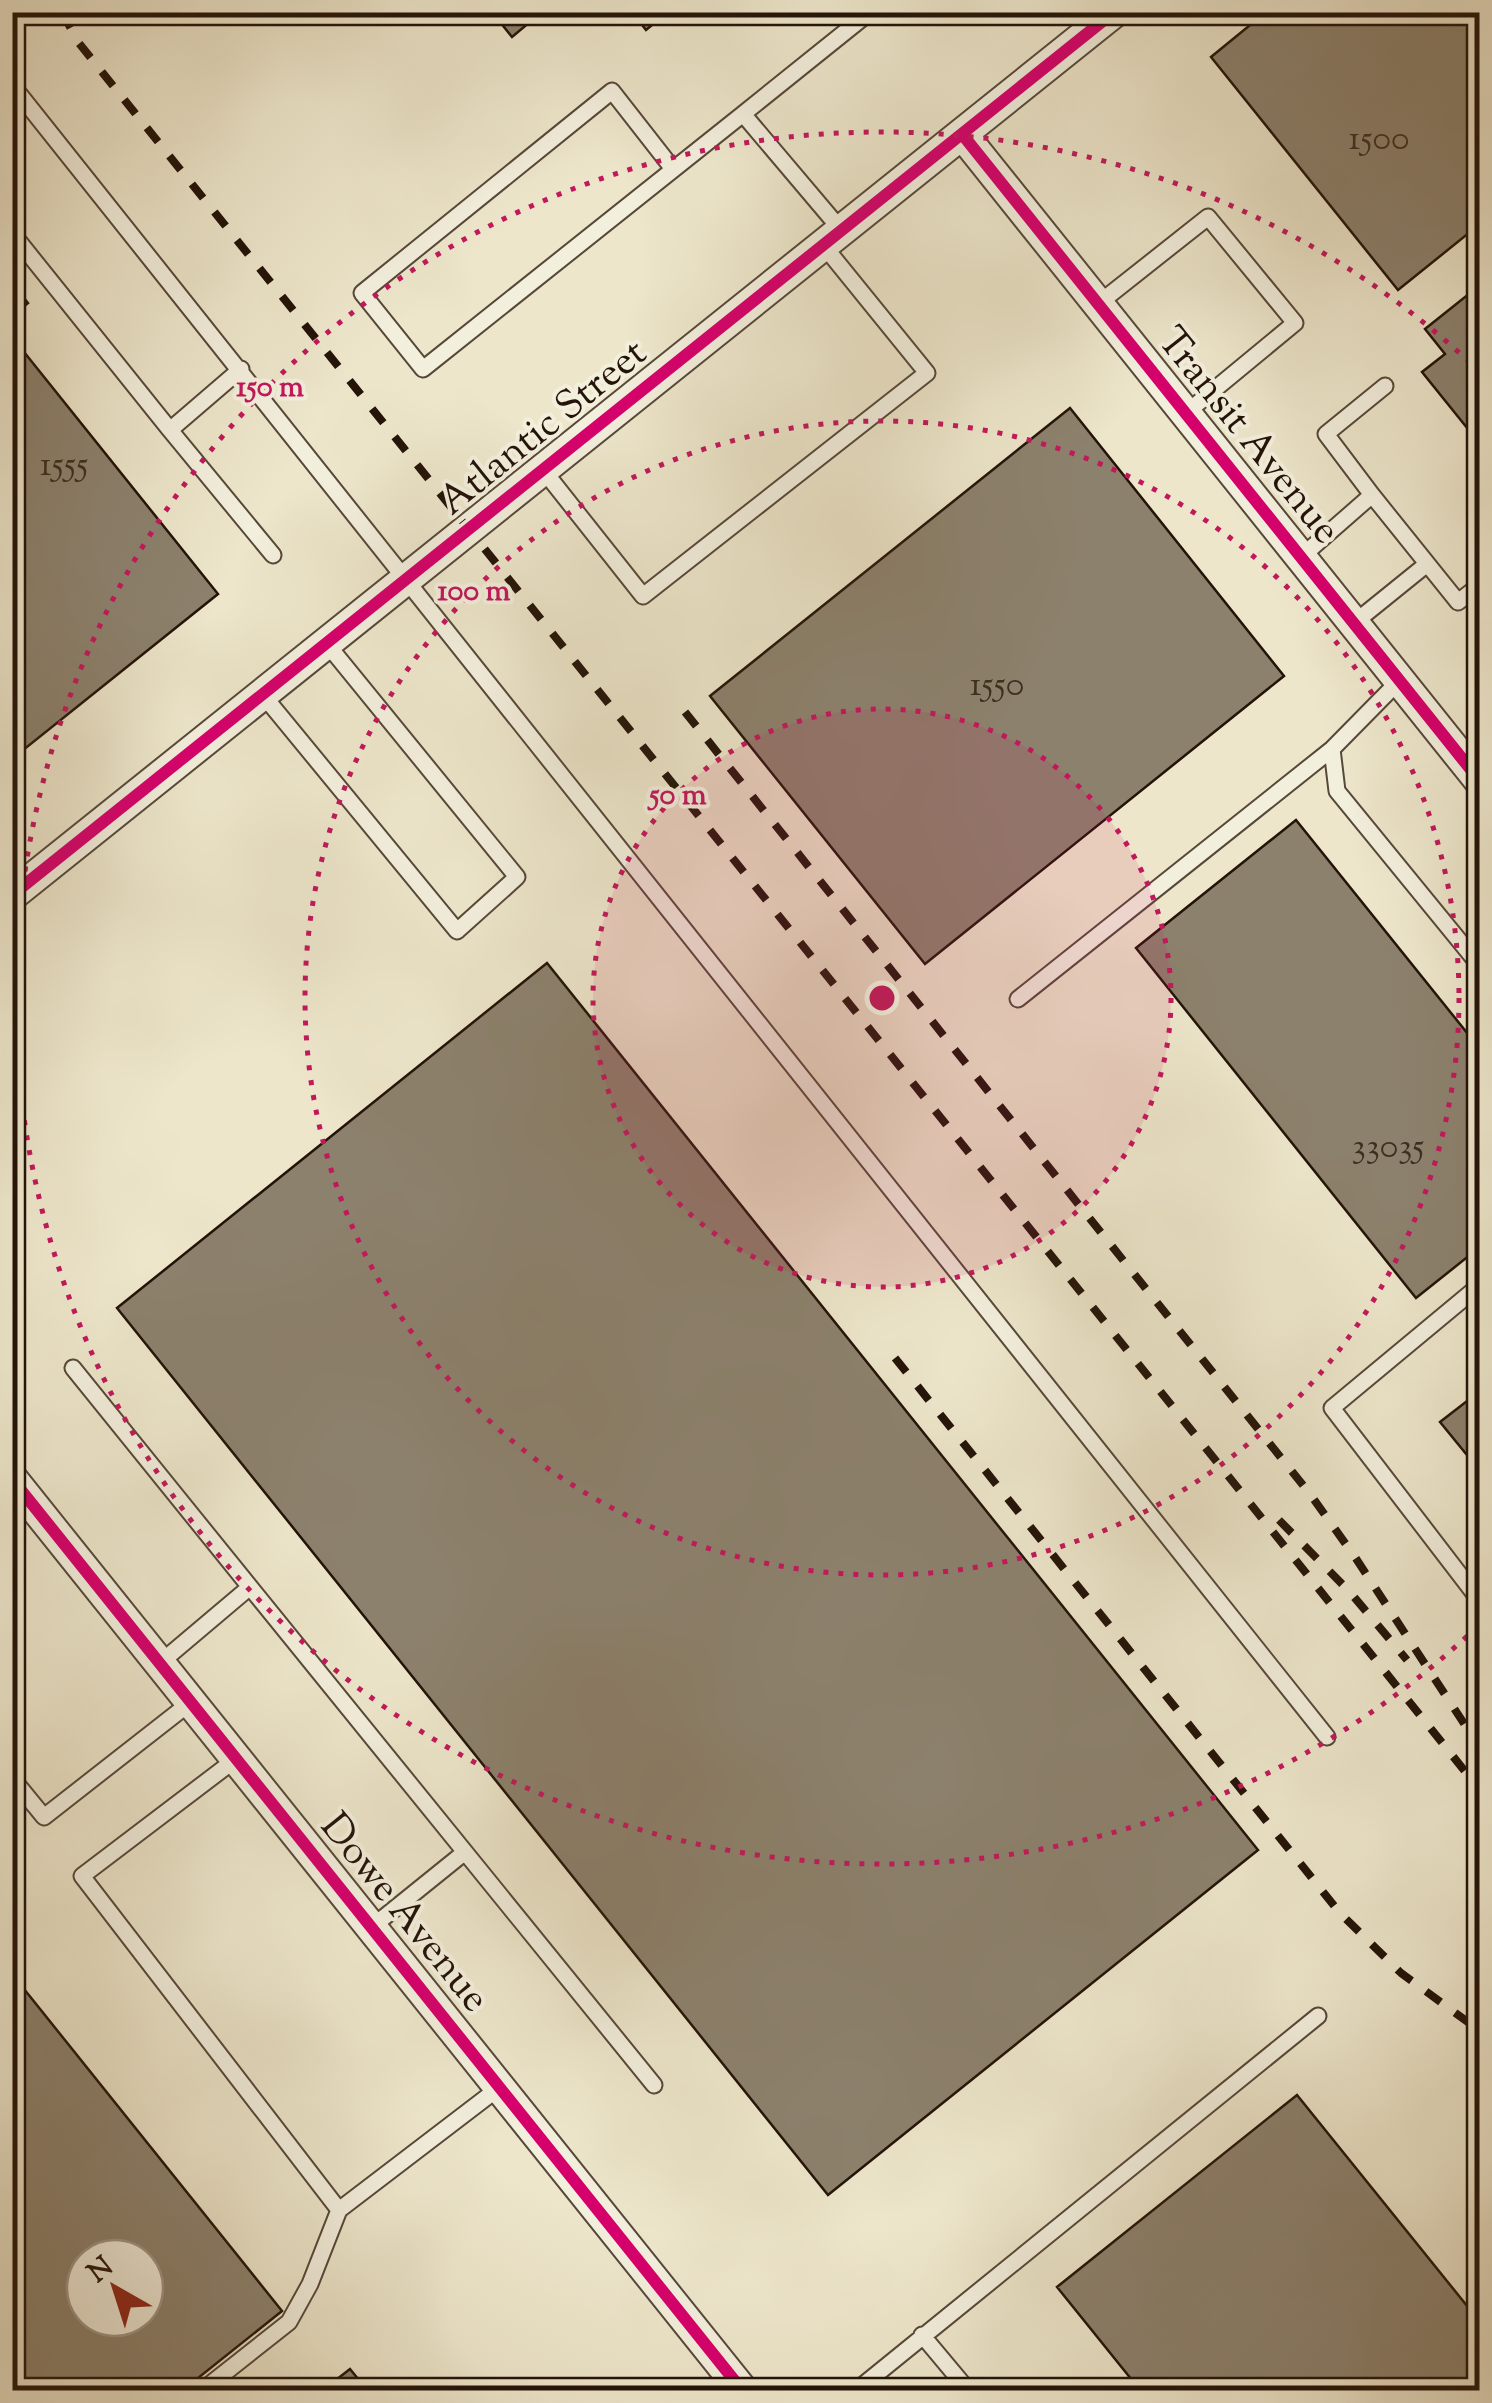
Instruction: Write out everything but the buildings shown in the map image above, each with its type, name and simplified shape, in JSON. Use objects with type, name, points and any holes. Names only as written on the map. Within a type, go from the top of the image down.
[{"type":"street","name":"Atlantic Street","points":[[12,894],[1114,12]]},
{"type":"street","name":"Transit Avenue","points":[[962,134],[1480,780]]},
{"type":"street","name":"Dowe Avenue","points":[[12,1479],[742,2390]]},
{"type":"lane","points":[[673,169],[612,91],[362,293],[422,368],[743,114],[870,12]]},
{"type":"lane","points":[[12,85],[242,369],[1327,1737]]},
{"type":"lane","points":[[544,471],[643,596],[927,373],[743,114]]},
{"type":"lane","points":[[1098,304],[1208,216],[1295,323],[1186,413]]},
{"type":"lane","points":[[12,232],[272,555]]},
{"type":"lane","points":[[170,430],[242,369]]},
{"type":"lane","points":[[1385,386],[1326,434],[1458,602],[1480,585]]},
{"type":"lane","points":[[1301,557],[1372,495]]},
{"type":"lane","points":[[1354,623],[1428,564]]},
{"type":"lane","points":[[264,694],[457,931],[517,878],[327,644]]},
{"type":"lane","points":[[1018,1000],[1332,749],[1400,680]]},
{"type":"lane","points":[[1332,749],[1336,791],[1480,966]]},
{"type":"lane","points":[[1480,1285],[1332,1408],[1480,1601]]},
{"type":"lane","points":[[73,1368],[654,2085]]},
{"type":"lane","points":[[160,1663],[250,1587]]},
{"type":"lane","points":[[12,1778],[44,1816],[191,1702]]},
{"type":"lane","points":[[236,1758],[82,1876],[339,2210]]},
{"type":"lane","points":[[372,1928],[465,1852]]},
{"type":"lane","points":[[857,2390],[1318,2016]]},
{"type":"lane","points":[[203,2390],[289,2322],[310,2284],[339,2210],[500,2087]]},
{"type":"lane","points":[[922,2335],[968,2390]]},
{"type":"railway","points":[[62,12],[78,42],[1480,1790]]},
{"type":"railway","points":[[685,712],[1310,1494],[1480,1748]]},
{"type":"railway","points":[[895,1358],[1340,1913],[1401,1973],[1480,2031]]},
{"type":"railway","points":[[1279,1520],[1349,1591],[1407,1660]]},
{"type":"cycle path","points":[[12,895],[1114,12]]},
{"type":"cycle path","points":[[962,134],[1480,781]]},
{"type":"cycle path","points":[[12,1479],[742,2390]]}]
